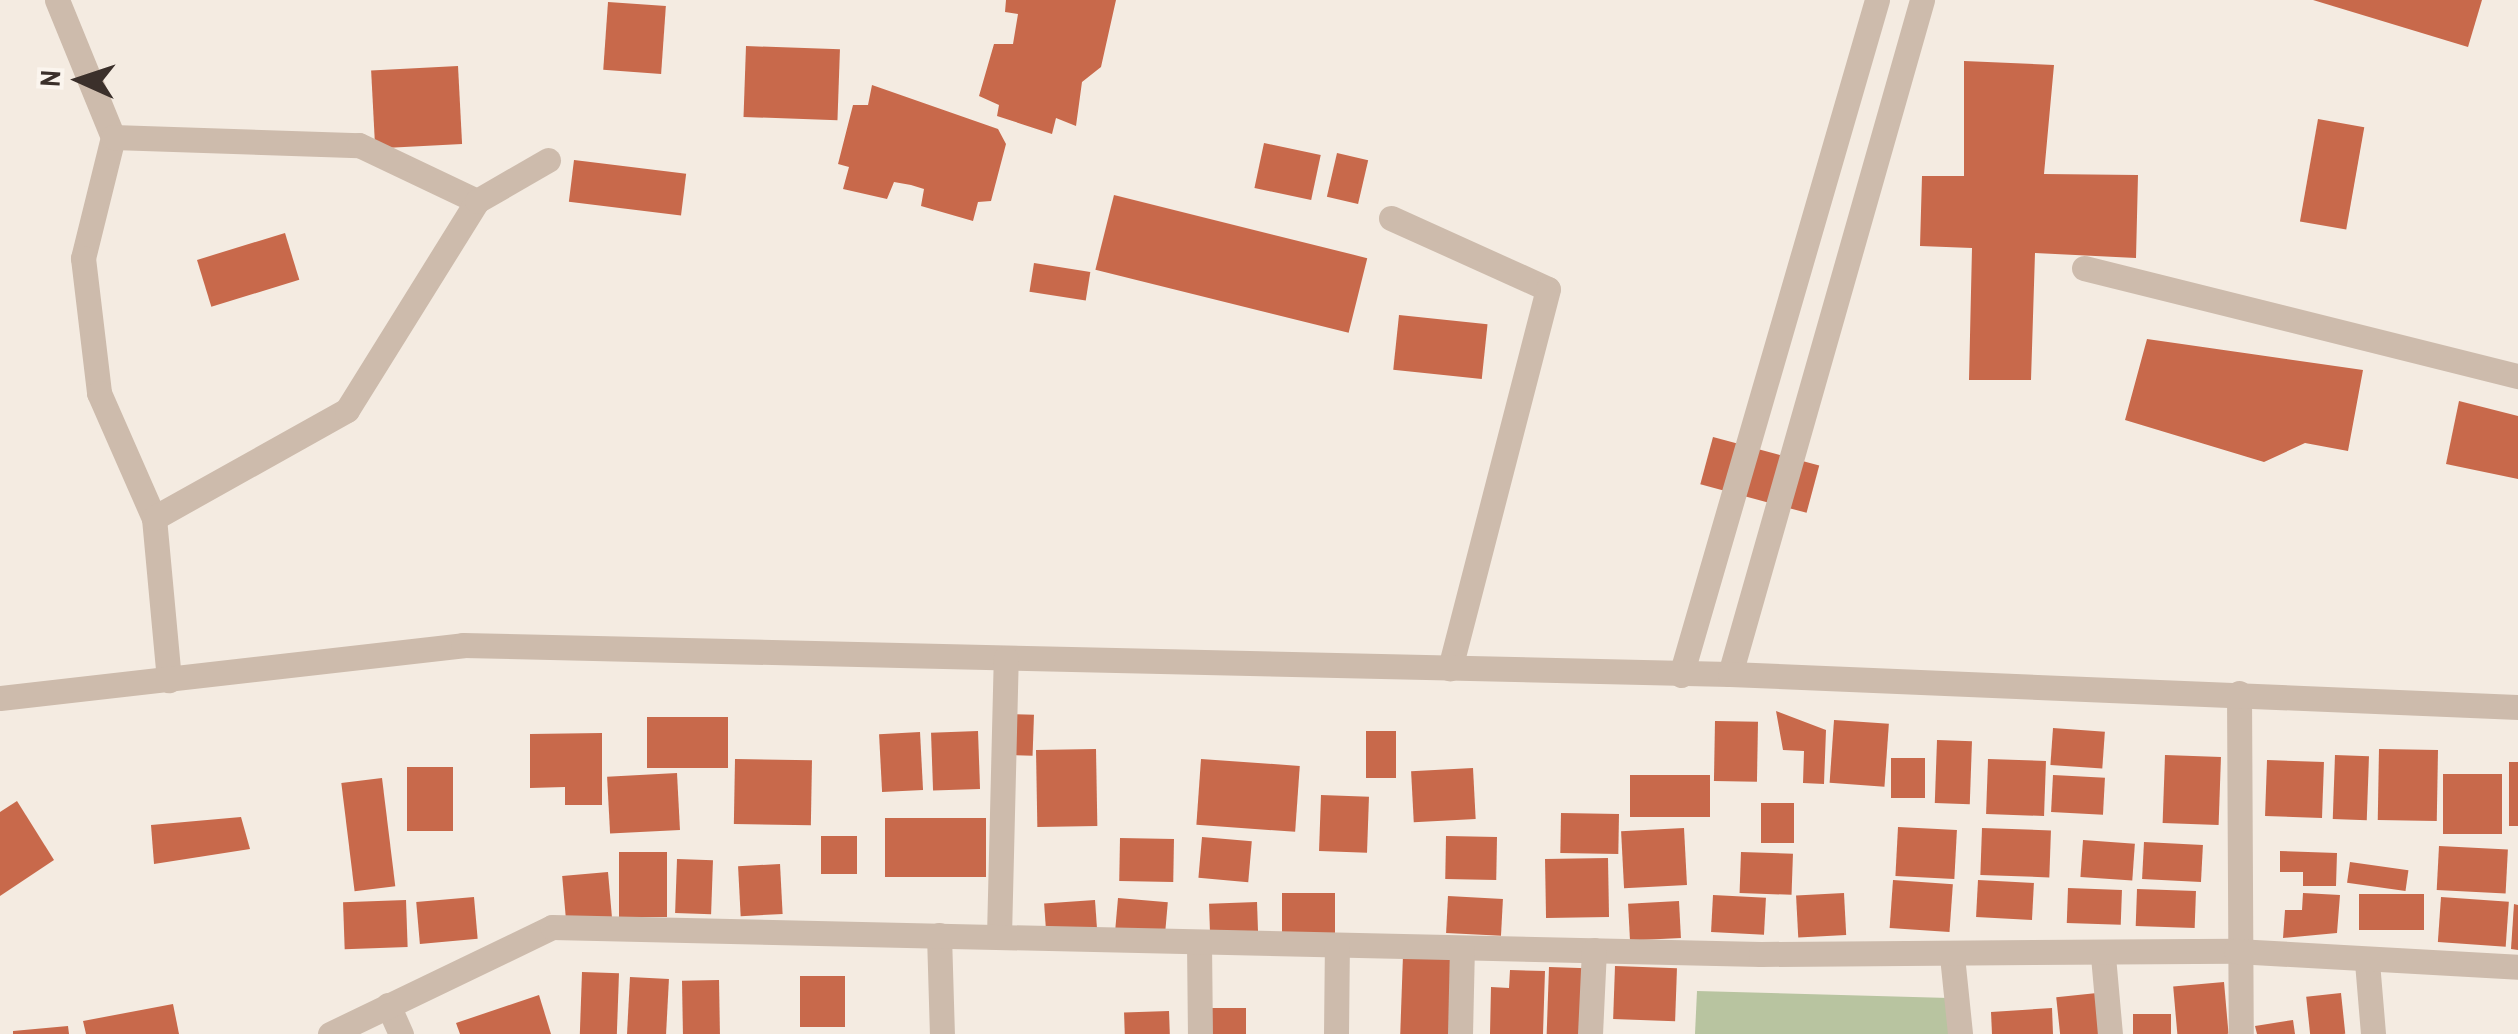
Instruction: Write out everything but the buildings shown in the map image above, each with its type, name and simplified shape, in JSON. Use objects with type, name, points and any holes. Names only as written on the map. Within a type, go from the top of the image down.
[{"type":"street","points":[[57,0],[112,137],[83,258],[99,394],[154,518],[169,680]]},
{"type":"street","points":[[1681,675],[1877,0]]},
{"type":"street","points":[[1730,674],[1922,0]]},
{"type":"street","points":[[112,137],[359,145],[477,202]]},
{"type":"street","points":[[154,518],[347,410],[477,202],[548,160]]},
{"type":"street","points":[[1391,218],[1548,289],[1450,669]]},
{"type":"street","points":[[2084,268],[2518,376]]},
{"type":"street","points":[[0,698],[462,645],[1730,674],[2518,706]]},
{"type":"street","points":[[999,936],[1006,658]]},
{"type":"street","points":[[2240,694],[2236,951],[2241,1034]]},
{"type":"street","points":[[330,1034],[552,926],[1337,946],[1952,956],[2236,951],[2367,962],[2518,967]]},
{"type":"street","points":[[939,934],[942,1034]]},
{"type":"street","points":[[1199,942],[1200,1034]]},
{"type":"street","points":[[1336,1034],[1337,946]]},
{"type":"street","points":[[1460,1034],[1462,948]]},
{"type":"street","points":[[1590,1034],[1594,950]]},
{"type":"street","points":[[1952,956],[1960,1034]]},
{"type":"street","points":[[2102,956],[2110,1034]]},
{"type":"street","points":[[2367,962],[2373,1034]]},
{"type":"street","points":[[388,1005],[401,1034]]},
{"type":"green space","points":[[1697,991],[1949,998],[1952,1034],[1695,1034]]}]
